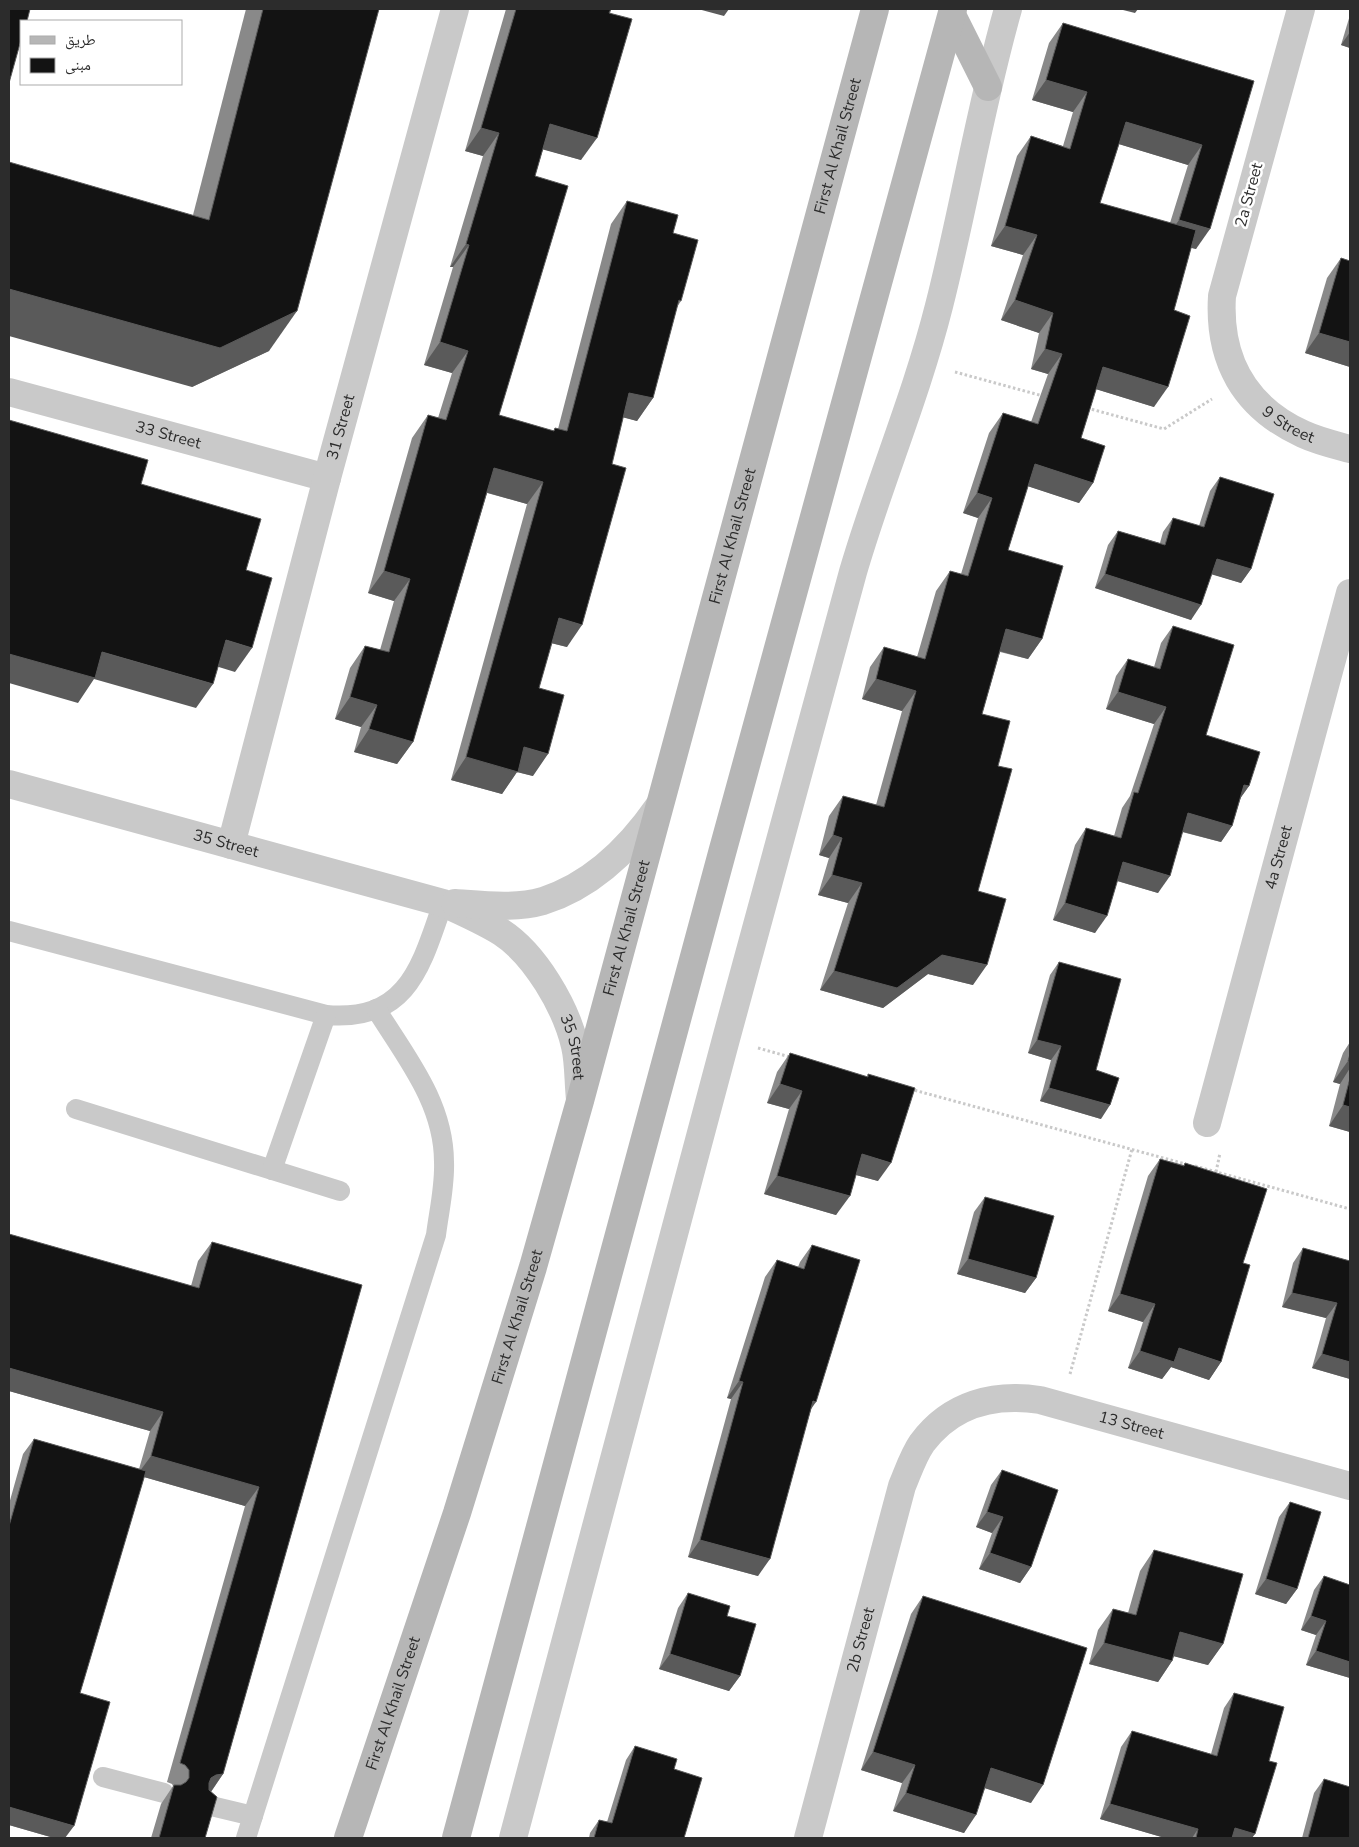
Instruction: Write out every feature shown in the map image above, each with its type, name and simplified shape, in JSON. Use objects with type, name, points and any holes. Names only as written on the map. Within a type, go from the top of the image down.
[{"type":"main road","name":"First Al Khail Street","points":[[348,1838],[457,1513],[533,1267],[580,1100],[875,9]]},
{"type":"main road","points":[[952,12],[988,86]]},
{"type":"main road","points":[[456,1838],[952,12]]},
{"type":"street","name":"31 Street","points":[[231,845],[327,478],[455,9]]},
{"type":"street","points":[[513,1838],[726,1039],[856,564],[871,514],[923,363],[943,288],[988,86],[1008,9]]},
{"type":"street","name":"2a Street","points":[[1240,382],[1230,362],[1223,341],[1220,318],[1222,296],[1301,9]]},
{"type":"street","name":"9 Street","points":[[1240,382],[1258,403],[1279,421],[1304,435],[1350,449]]},
{"type":"street","name":"33 Street","points":[[9,392],[327,478]]},
{"type":"street","name":"4a Street","points":[[1207,1123],[1350,593]]},
{"type":"street","name":"35 Street","points":[[9,784],[443,903],[493,906],[518,905],[542,901],[570,889],[597,873],[620,854],[642,831],[659,806]]},
{"type":"street","name":"35 Street","points":[[443,903],[503,934],[528,956],[548,984],[564,1014],[575,1046],[580,1100]]},
{"type":"street","name":"13 Street","points":[[922,1444],[936,1427],[954,1414],[974,1404],[996,1398],[1018,1397],[1061,1406],[1350,1486]]},
{"type":"street","name":"2b Street","points":[[808,1838],[895,1507],[902,1486],[922,1444]]},
{"type":"lane","points":[[9,931],[326,1015],[352,1016],[376,1010],[404,990],[415,976],[422,961],[443,903]]},
{"type":"lane","points":[[246,1838],[436,1235],[444,1163],[440,1127],[429,1094],[376,1010]]},
{"type":"lane","points":[[272,1170],[326,1015]]},
{"type":"lane","points":[[76,1109],[340,1191]]},
{"type":"lane","points":[[103,1777],[164,1793]]},
{"type":"lane","points":[[206,1804],[253,1816]]},
{"type":"path","points":[[923,363],[1043,396]]},
{"type":"path","points":[[1081,406],[1164,428],[1240,382]]},
{"type":"path","points":[[726,1039],[792,1057]]},
{"type":"path","points":[[905,1088],[1350,1209]]},
{"type":"path","points":[[1061,1406],[1132,1149]]},
{"type":"building","points":[[9,9],[30,9],[27,20],[20,20],[20,44],[9,83]]},
{"type":"building","points":[[263,9],[379,9],[297,311],[220,348],[9,289],[9,162],[209,220]]},
{"type":"building","points":[[516,9],[611,9],[609,13],[632,19],[597,138],[550,124],[535,176],[568,186],[499,415],[554,431],[555,428],[567,431],[627,201],[678,215],[673,233],[698,240],[681,301],[679,300],[653,398],[629,393],[612,464],[626,468],[582,625],[559,618],[539,688],[564,695],[548,754],[524,747],[518,772],[466,757],[543,482],[494,468],[413,742],[369,729],[377,705],[350,697],[365,646],[389,652],[410,579],[384,571],[428,415],[446,420],[468,351],[440,342],[469,245],[466,244],[499,133],[481,128]]},
{"type":"building","points":[[1063,23],[1254,81],[1210,229],[1179,220],[1202,145],[1126,122],[1100,203],[1196,230],[1174,310],[1190,316],[1168,387],[1103,367],[1081,438],[1105,446],[1093,483],[1035,464],[1008,550],[1063,566],[1042,639],[1006,629],[982,714],[1010,721],[998,766],[1012,769],[978,891],[1006,899],[987,965],[942,955],[897,988],[834,971],[862,883],[832,875],[842,838],[833,835],[843,796],[884,807],[916,691],[876,679],[884,647],[925,659],[950,571],[968,576],[992,498],[977,493],[1003,413],[1038,424],[1062,354],[1045,349],[1053,313],[1015,300],[1037,235],[1005,226],[1031,136],[1070,149],[1087,92],[1046,80]]},
{"type":"building","points":[[1341,258],[1350,261],[1350,342],[1319,333]]},
{"type":"building","points":[[9,420],[148,460],[141,484],[261,519],[246,570],[272,578],[252,648],[226,640],[213,684],[102,652],[95,678],[9,654]]},
{"type":"building","points":[[1220,477],[1274,494],[1251,569],[1217,559],[1201,605],[1105,574],[1118,531],[1165,545],[1173,518],[1204,527]]},
{"type":"building","points":[[1173,626],[1234,645],[1206,735],[1260,752],[1249,786],[1244,785],[1232,826],[1188,813],[1170,876],[1123,862],[1107,916],[1065,903],[1086,828],[1121,838],[1134,792],[1138,793],[1166,707],[1118,692],[1128,659],[1160,669]]},
{"type":"building","points":[[1059,962],[1121,979],[1096,1070],[1119,1078],[1110,1105],[1049,1088],[1061,1046],[1037,1040]]},
{"type":"building","points":[[790,1053],[868,1077],[868,1074],[915,1088],[891,1163],[862,1154],[850,1196],[777,1176],[802,1091],[780,1084]]},
{"type":"building","points":[[1350,1078],[1350,1107],[1343,1105]]},
{"type":"building","points":[[1160,1159],[1184,1166],[1185,1163],[1267,1189],[1243,1263],[1250,1265],[1221,1362],[1179,1348],[1174,1362],[1140,1351],[1155,1304],[1120,1294]]},
{"type":"building","points":[[985,1197],[1054,1216],[1036,1278],[968,1259]]},
{"type":"building","points":[[9,1234],[199,1288],[212,1242],[362,1285],[223,1774],[211,1778],[209,1783],[209,1790],[217,1797],[205,1838],[159,1838],[174,1785],[181,1785],[189,1778],[189,1770],[180,1763],[259,1487],[151,1456],[163,1412],[9,1368]]},
{"type":"building","points":[[812,1245],[860,1260],[816,1402],[813,1401],[770,1559],[700,1540],[743,1382],[739,1381],[777,1260],[804,1269]]},
{"type":"building","points":[[1303,1248],[1350,1261],[1350,1362],[1322,1354],[1337,1303],[1292,1293]]},
{"type":"building","points":[[34,1439],[146,1471],[80,1693],[110,1702],[74,1826],[9,1807],[9,1526]]},
{"type":"building","points":[[1002,1470],[1058,1490],[1031,1567],[990,1553],[1003,1517],[987,1512]]},
{"type":"building","points":[[1290,1502],[1321,1512],[1297,1589],[1266,1579]]},
{"type":"building","points":[[1154,1550],[1243,1574],[1223,1644],[1180,1632],[1172,1661],[1104,1643],[1113,1609],[1136,1615]]},
{"type":"building","points":[[1324,1576],[1350,1585],[1350,1662],[1316,1651],[1326,1621],[1311,1616]]},
{"type":"building","points":[[688,1593],[730,1606],[727,1616],[756,1624],[740,1676],[670,1654]]},
{"type":"building","points":[[923,1596],[1087,1648],[1043,1785],[991,1768],[976,1815],[906,1793],[915,1765],[873,1752]]},
{"type":"building","points":[[1234,1693],[1284,1707],[1269,1761],[1277,1763],[1255,1834],[1235,1828],[1232,1838],[1196,1838],[1198,1829],[1110,1804],[1132,1731],[1217,1756]]},
{"type":"building","points":[[635,1746],[677,1759],[674,1769],[702,1778],[684,1838],[594,1838],[599,1820],[612,1823]]},
{"type":"building","points":[[1324,1779],[1350,1787],[1350,1838],[1308,1838]]}]
